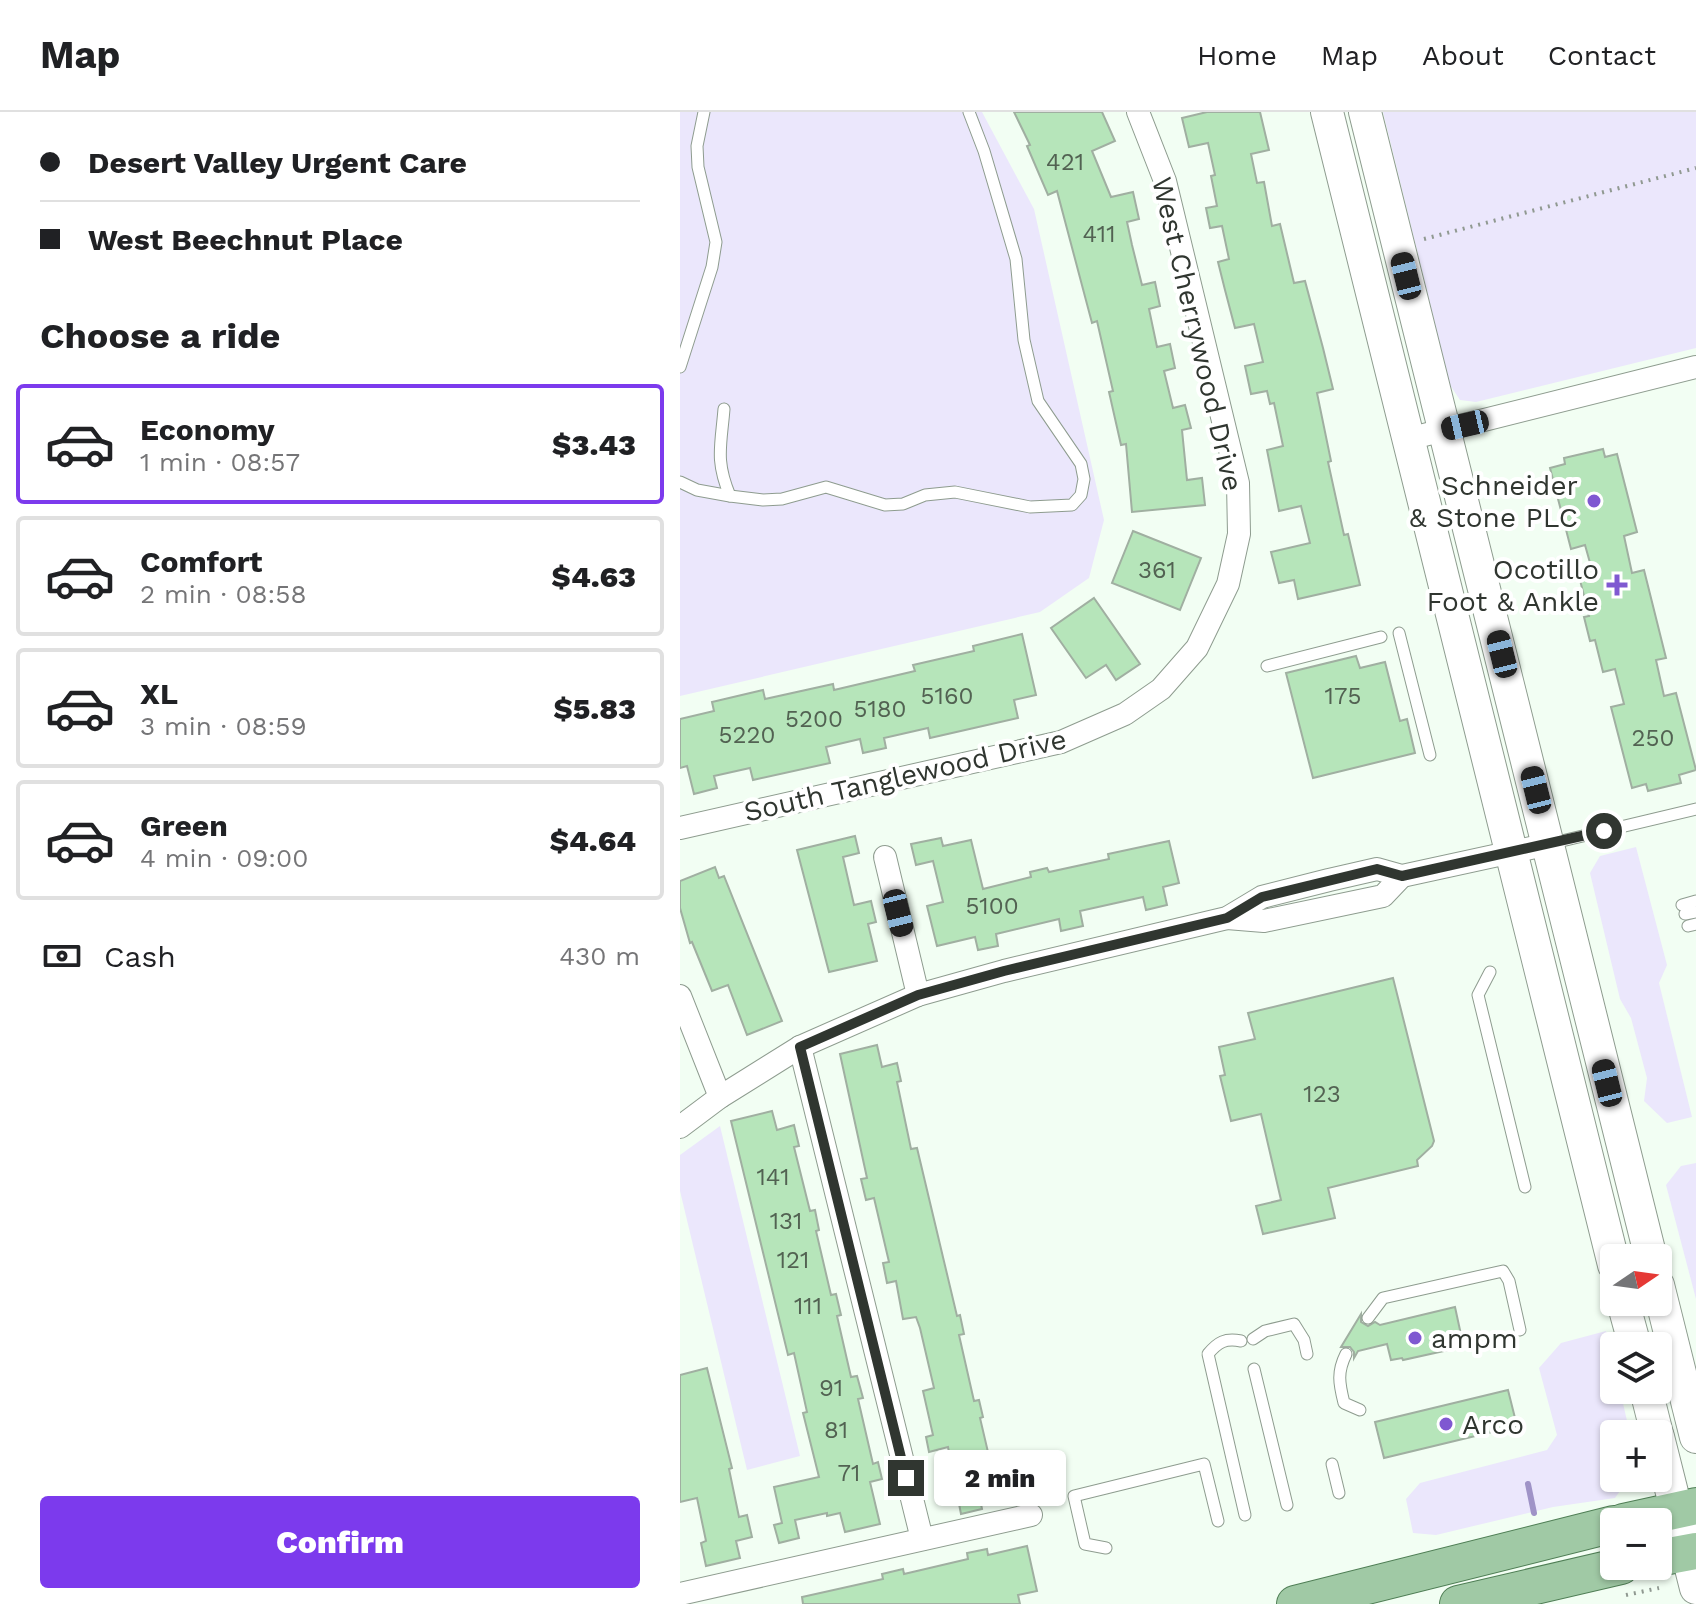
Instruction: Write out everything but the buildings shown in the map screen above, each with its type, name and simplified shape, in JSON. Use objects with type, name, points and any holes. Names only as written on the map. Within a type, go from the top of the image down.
[{"type":"main road","points":[[1327,112],[1609,1244]]},
{"type":"main road","points":[[1365,112],[1648,1244]]},
{"type":"main road","points":[[1539,960],[1575,951]]},
{"type":"main road","points":[[1666,1316],[1696,1437]]},
{"type":"main road","points":[[1672,1472],[1686,1508],[1680,1553],[1696,1588]]},
{"type":"main road","points":[[1295,1604],[1600,1528]]},
{"type":"main road","points":[[1458,1604],[1600,1571]]},
{"type":"street","name":"West Cherrywood Drive","points":[[1138,112],[1165,181],[1238,483],[1239,534],[1228,584],[1197,648]]},
{"type":"street","points":[[1408,439],[1696,367]]},
{"type":"street","name":"South Tanglewood Drive","points":[[680,828],[1061,742],[1125,714],[1161,689],[1197,648]]},
{"type":"street","points":[[680,1127],[720,1097],[800,1047],[918,995],[1004,971],[1227,918],[1262,897],[1329,880],[1377,869],[1402,876],[1549,844]]},
{"type":"street","points":[[885,857],[918,995]]},
{"type":"street","points":[[1227,918],[1264,921],[1383,896],[1402,876]]},
{"type":"street","points":[[1329,880],[1335,907]]},
{"type":"street","points":[[680,996],[720,1097]]},
{"type":"street","points":[[800,1047],[922,1539]]},
{"type":"street","points":[[680,1594],[1031,1515]]},
{"type":"lane","points":[[680,367],[712,267],[716,242],[698,167],[697,146],[704,112]]},
{"type":"lane","points":[[680,482],[697,490],[763,500],[782,499],[826,487],[885,505],[903,504],[925,495],[955,492],[1030,507],[1072,505],[1081,495],[1084,479],[1081,464],[1045,413],[1034,388],[1024,340],[1016,259],[969,112]]},
{"type":"lane","points":[[724,409],[718,451],[720,473],[730,496]]},
{"type":"lane","points":[[1399,633],[1430,755]]},
{"type":"lane","points":[[1267,666],[1381,637]]},
{"type":"lane","points":[[1549,844],[1696,809]]},
{"type":"lane","points":[[1689,916],[1696,901]]},
{"type":"lane","points":[[1490,972],[1478,995],[1525,1187]]},
{"type":"lane","points":[[1368,1318],[1383,1298],[1503,1271],[1509,1281],[1520,1330]]},
{"type":"lane","points":[[1245,1515],[1208,1354],[1218,1342],[1294,1324],[1304,1340],[1307,1354]]},
{"type":"lane","points":[[1346,1354],[1339,1369],[1339,1383],[1344,1403],[1360,1410]]},
{"type":"lane","points":[[1254,1369],[1287,1505]]},
{"type":"lane","points":[[1106,1548],[1085,1544],[1074,1496],[1204,1464],[1218,1521]]},
{"type":"lane","points":[[1332,1464],[1339,1493]]},
{"type":"path","points":[[1399,246],[1696,168]]},
{"type":"shaded area","points":[[680,112],[982,112],[1034,209],[1104,520],[1089,578],[1040,612],[680,696]]},
{"type":"shaded area","points":[[1383,112],[1696,112],[1696,348],[1476,402],[1460,400],[1450,385]]},
{"type":"shaded area","points":[[1636,847],[1667,965],[1659,983],[1692,1117],[1667,1123],[1644,1101],[1647,1078],[1631,1018],[1620,999],[1590,873],[1600,856]]},
{"type":"shaded area","points":[[720,1126],[800,1456],[747,1470],[680,1191],[680,1155]]},
{"type":"shaded area","points":[[1696,1163],[1696,1299],[1666,1185],[1681,1166]]},
{"type":"shaded area","points":[[1600,1333],[1600,1404],[1623,1404],[1627,1420],[1600,1420],[1600,1492],[1619,1492],[1615,1498],[1553,1507],[1436,1535],[1413,1533],[1406,1499],[1420,1483],[1547,1450],[1557,1435],[1539,1368],[1561,1343]]},
{"type":"waterway","points":[[1528,1484],[1534,1513]]},
{"type":"place","name":"Schneider & Stone PLC","points":[[1594,501]]},
{"type":"place","name":"Ocotillo Foot & Ankle","points":[[1617,585]]},
{"type":"place","name":"ampm","points":[[1415,1338]]},
{"type":"place","name":"Arco","points":[[1446,1424]]},
{"type":"route","points":[[906,1478],[800,1047],[918,995],[1004,971],[1227,918],[1262,897],[1377,869],[1402,876],[1604,831]]}]
